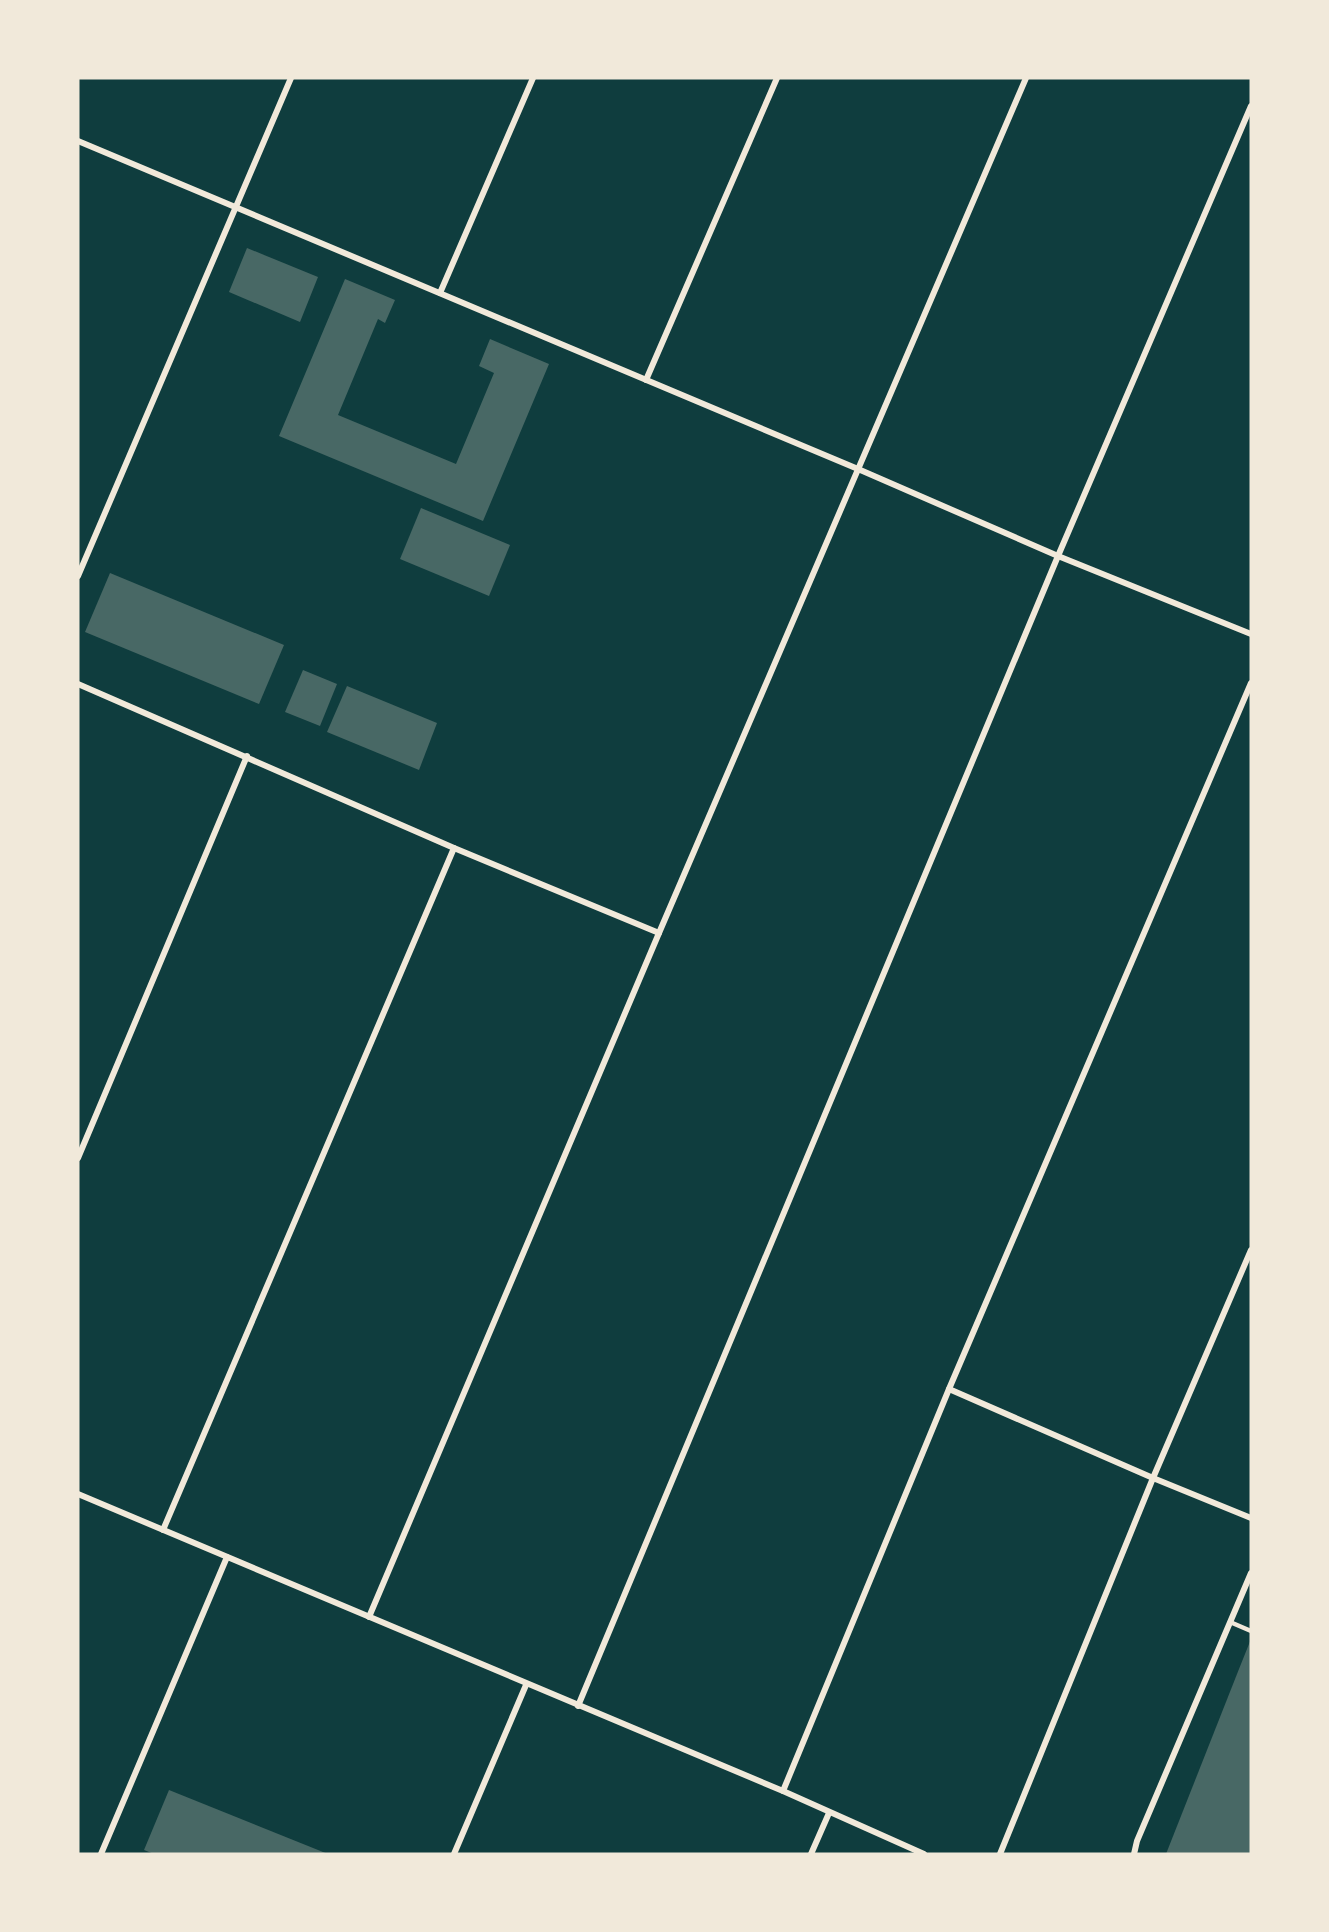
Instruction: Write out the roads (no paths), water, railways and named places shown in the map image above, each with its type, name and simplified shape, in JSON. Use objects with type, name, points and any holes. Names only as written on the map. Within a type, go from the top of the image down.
[{"type":"street","points":[[78,576],[291,78]]},
{"type":"street","points":[[441,293],[533,78]]},
{"type":"street","points":[[646,380],[777,78]]},
{"type":"street","points":[[369,1617],[659,933],[1026,78]]},
{"type":"street","points":[[578,1706],[1058,556],[1251,106]]},
{"type":"street","points":[[78,141],[858,469],[1058,556],[1251,634]]},
{"type":"street","points":[[783,1791],[949,1389],[1251,683]]},
{"type":"street","points":[[78,684],[454,848],[659,933]]},
{"type":"street","points":[[78,1158],[246,756]]},
{"type":"street","points":[[163,1530],[454,848]]},
{"type":"street","points":[[1000,1854],[1153,1478],[1251,1250]]},
{"type":"street","points":[[949,1389],[1251,1518]]},
{"type":"street","points":[[78,1494],[526,1685],[783,1791],[924,1854]]},
{"type":"street","points":[[101,1854],[227,1557]]},
{"type":"street","points":[[1134,1854],[1137,1841],[1251,1574]]},
{"type":"street","points":[[454,1854],[526,1685]]},
{"type":"street","points":[[811,1854],[829,1813]]},
{"type":"lane","points":[[1230,1622],[1251,1631]]}]
